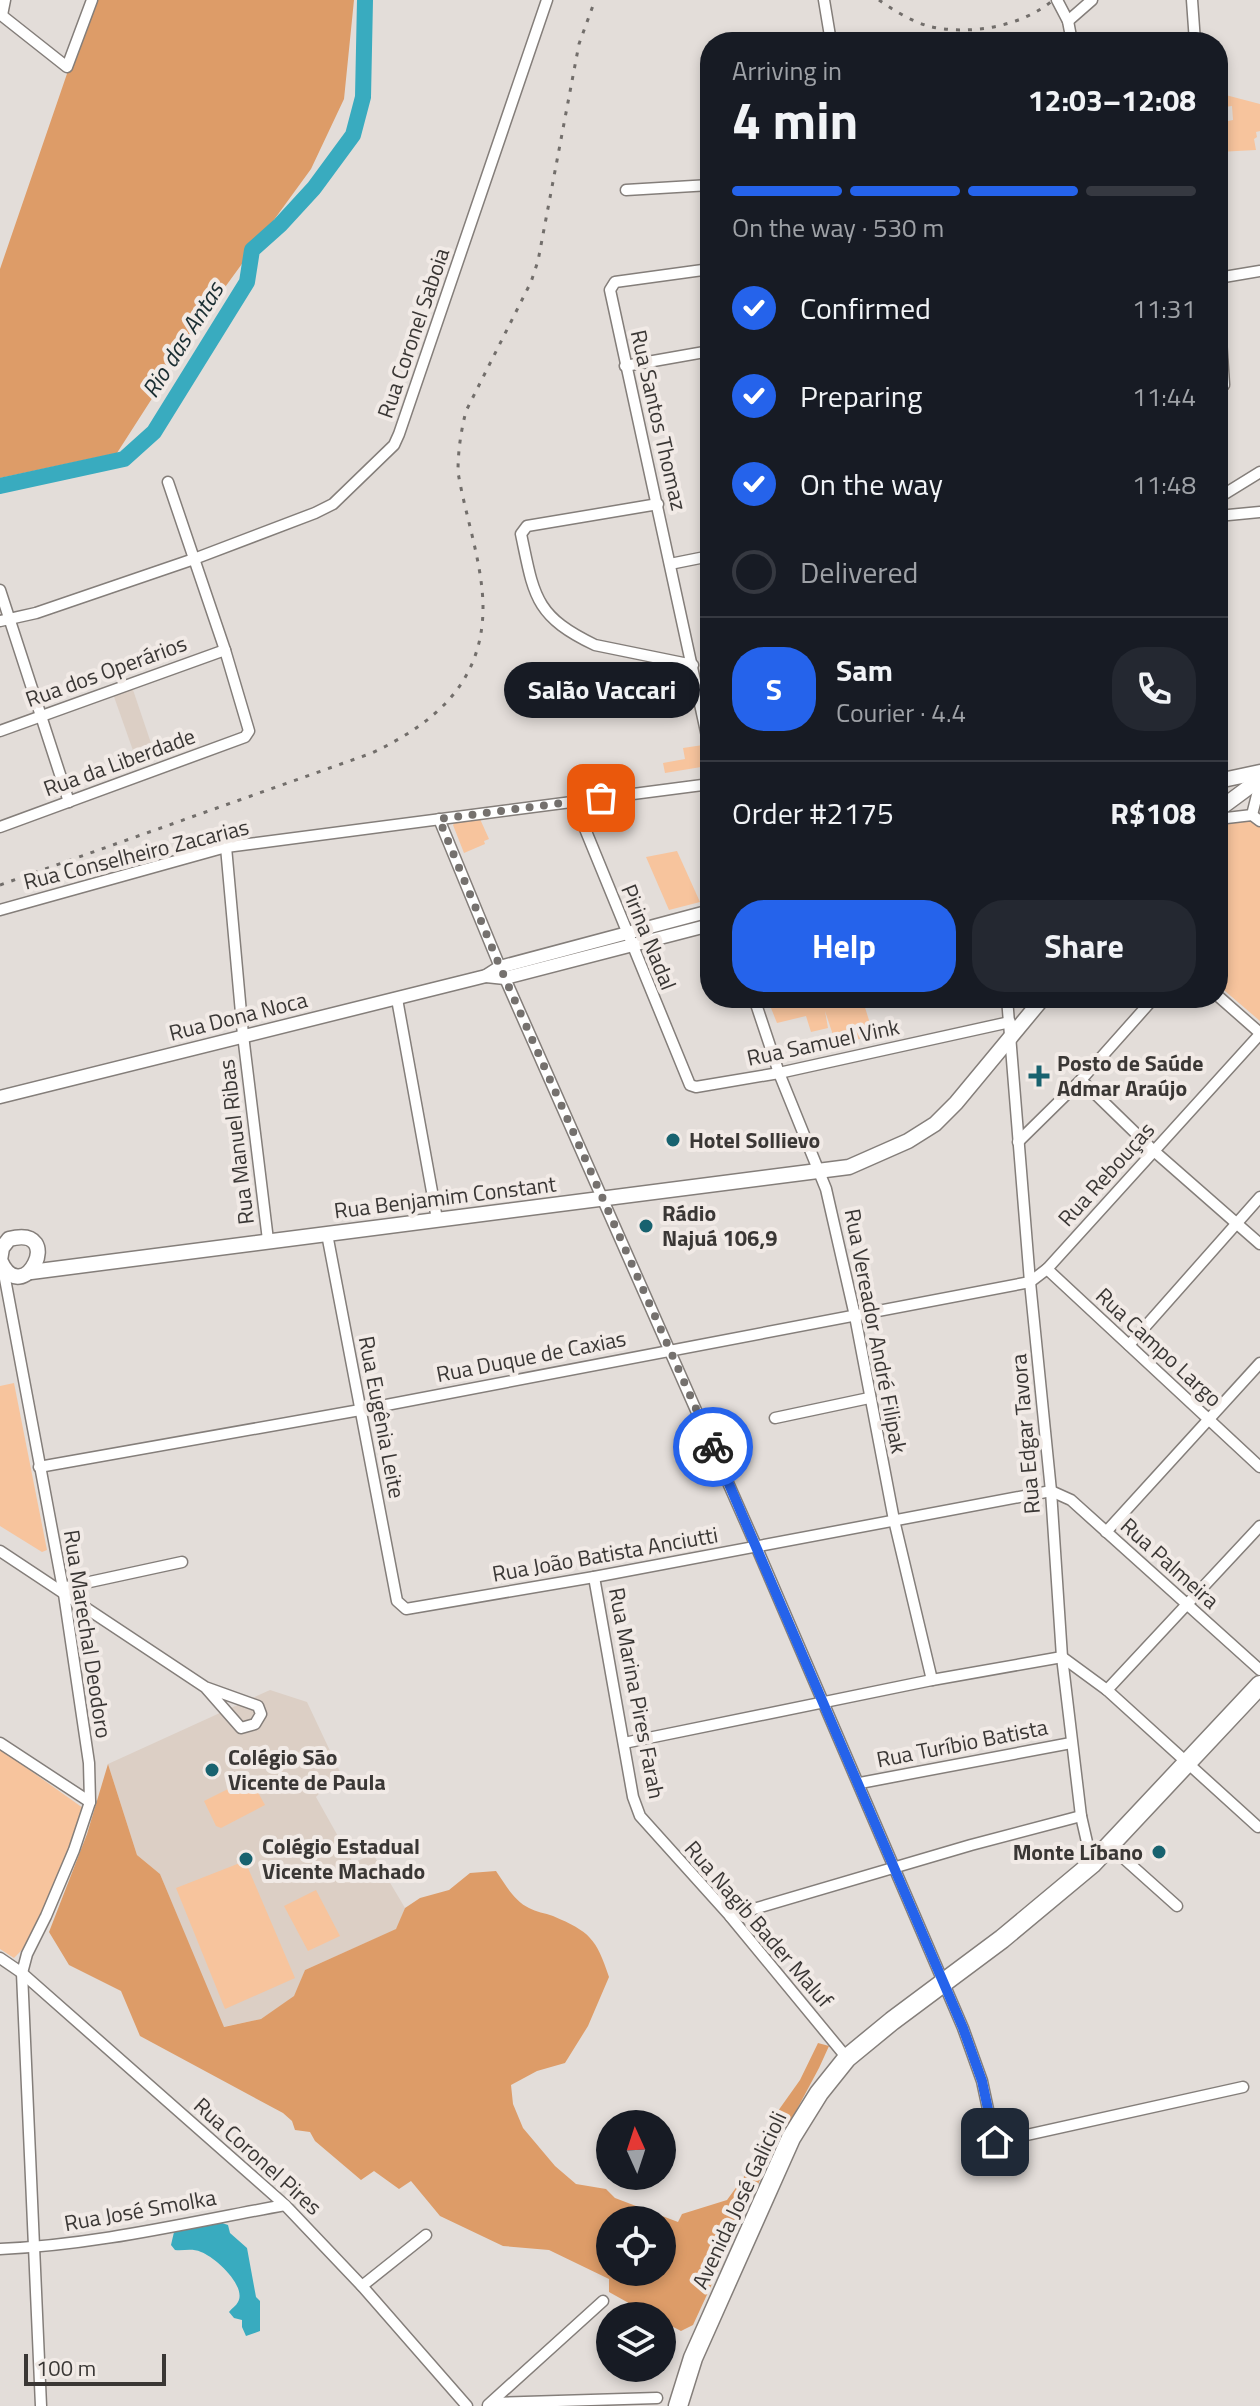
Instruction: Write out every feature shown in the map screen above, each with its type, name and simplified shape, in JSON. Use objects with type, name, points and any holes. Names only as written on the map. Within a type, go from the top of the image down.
[{"type":"highway","name":"Avenida José Galicioli","points":[[678,2403],[704,2332],[791,2138],[819,2093],[847,2058],[1002,1939],[1111,1847],[1260,1685]]},
{"type":"main road","points":[[1228,779],[1260,772]]},
{"type":"main road","points":[[1228,800],[1260,781]]},
{"type":"main road","name":"Rua Benjamim Constant","points":[[25,1273],[849,1167],[908,1141],[935,1124],[956,1103],[1010,1029],[1032,1008]]},
{"type":"main road","points":[[23,1237],[34,1244],[39,1255],[38,1262],[25,1273],[12,1274],[2,1251],[9,1239],[23,1237]]},
{"type":"main road","name":"Rua Benjamim Constant","points":[[39,1255],[72,1265]]},
{"type":"street","points":[[5,0],[1,14],[67,67],[92,0]]},
{"type":"street","name":"Rua Coronel Saboia","points":[[5,620],[36,613],[194,559],[315,513],[333,504],[394,445],[547,0]]},
{"type":"street","points":[[824,0],[829,32]]},
{"type":"street","points":[[1057,0],[1070,32]]},
{"type":"street","points":[[1068,21],[1092,0]]},
{"type":"street","points":[[1192,0],[1194,32]]},
{"type":"street","points":[[626,190],[700,186]]},
{"type":"street","name":"Rua Santos Thomaz","points":[[700,270],[615,282],[610,290],[700,700]]},
{"type":"street","points":[[1228,276],[1260,271]]},
{"type":"street","points":[[625,366],[700,353]]},
{"type":"street","points":[[1228,492],[1260,472]]},
{"type":"street","points":[[168,482],[225,650]]},
{"type":"street","points":[[658,504],[527,526],[521,534],[532,584],[547,614],[595,645],[693,665]]},
{"type":"street","points":[[1228,505],[1239,514]]},
{"type":"street","points":[[1228,515],[1260,512]]},
{"type":"street","points":[[670,564],[700,558]]},
{"type":"street","points":[[0,590],[5,620],[42,715],[69,802]]},
{"type":"street","name":"Rua dos Operários","points":[[0,731],[225,650]]},
{"type":"street","name":"Rua da Liberdade","points":[[0,827],[245,737],[249,731],[225,650]]},
{"type":"street","points":[[1228,819],[1256,818],[1260,781]]},
{"type":"street","name":"Rua Conselheiro Zacarias","points":[[0,910],[226,847],[700,785]]},
{"type":"street","name":"Pirina Nadal","points":[[574,802],[690,1085]]},
{"type":"street","points":[[439,819],[503,973],[860,1783],[944,1981],[982,2081],[995,2142],[1243,2087]]},
{"type":"street","name":"Rua Manuel Ribas","points":[[226,847],[243,1035],[268,1240]]},
{"type":"street","name":"Rua Dona Noca","points":[[0,1097],[503,973],[629,939],[700,914]]},
{"type":"street","name":"Rua Dona Noca","points":[[629,939],[700,927]]},
{"type":"street","points":[[397,999],[437,1219]]},
{"type":"street","points":[[1228,1005],[1260,1033]]},
{"type":"street","name":"Rua Vereador André Filipak","points":[[757,1008],[779,1073],[826,1189],[855,1316],[894,1520],[932,1680]]},
{"type":"street","name":"Rua Edgar Tavora","points":[[1008,1008],[1051,1491],[1062,1657],[1081,1816],[1092,1864]]},
{"type":"street","points":[[1018,1142],[1081,1080],[1145,1008]]},
{"type":"street","name":"Rua Samuel Vink","points":[[690,1085],[696,1087],[779,1073],[1010,1029]]},
{"type":"street","name":"Rua Rebouças","points":[[1047,1269],[1260,1033]]},
{"type":"street","points":[[1081,1080],[1154,1151],[1260,1244]]},
{"type":"street","points":[[1129,1345],[1260,1197]]},
{"type":"street","name":"Rua Eugênia Leite","points":[[327,1234],[397,1601],[401,1606]]},
{"type":"street","name":"Rua Marechal Deodoro","points":[[2,1251],[63,1591],[89,1763],[90,1802],[74,1850],[27,1954],[22,1973]]},
{"type":"street","points":[[1030,1282],[1047,1269]]},
{"type":"street","name":"Rua Campo Largo","points":[[1047,1269],[1260,1467]]},
{"type":"street","points":[[8,1292],[25,1273]]},
{"type":"street","name":"Rua Duque de Caxias","points":[[39,1467],[360,1410],[1030,1282]]},
{"type":"street","points":[[1106,1532],[1260,1363]]},
{"type":"street","points":[[775,1418],[869,1398]]},
{"type":"street","name":"Rua João Batista Anciutti","points":[[401,1606],[406,1609],[594,1577],[1051,1491]]},
{"type":"street","name":"Rua Palmeira","points":[[1051,1491],[1071,1500],[1260,1670]]},
{"type":"street","points":[[1107,1690],[1260,1526]]},
{"type":"street","points":[[0,1551],[205,1687],[241,1728],[255,1724],[261,1714],[258,1706],[205,1687]]},
{"type":"street","points":[[63,1591],[182,1562]]},
{"type":"street","name":"Rua Marina Pires Farah","points":[[594,1577],[633,1797],[640,1816]]},
{"type":"street","points":[[624,1743],[932,1680],[1062,1657],[1107,1690],[1258,1827]]},
{"type":"street","points":[[0,1743],[90,1802]]},
{"type":"street","name":"Rua Turíbio Batista","points":[[860,1783],[1071,1743]]},
{"type":"street","name":"Rua Nagib Bader Maluf","points":[[640,1816],[730,1916],[847,2058]]},
{"type":"street","points":[[730,1916],[1081,1816]]},
{"type":"street","points":[[1111,1847],[1177,1906]]},
{"type":"street","name":"Rua Coronel Pires","points":[[0,1958],[22,1973],[285,2205],[362,2286],[467,2406]]},
{"type":"street","points":[[22,1973],[41,2406]]},
{"type":"street","name":"Rua José Smolka","points":[[0,2249],[34,2248],[285,2205]]},
{"type":"street","points":[[362,2286],[426,2235]]},
{"type":"street","points":[[489,2404],[603,2301]]},
{"type":"street","points":[[489,2404],[657,2398]]},
{"type":"shaded area","points":[[97,0],[354,0],[344,99],[311,169],[212,305],[117,453],[0,478],[0,269],[70,65]]},
{"type":"shaded area","points":[[1228,96],[1260,104],[1260,131],[1256,132],[1254,139],[1256,150],[1228,151],[1228,121],[1233,120],[1232,106],[1228,107]]},
{"type":"shaded area","points":[[131,684],[154,752],[136,759],[112,691]]},
{"type":"shaded area","points":[[700,745],[700,767],[665,773],[663,763],[685,759],[683,748]]},
{"type":"shaded area","points":[[1245,818],[1260,825],[1260,1021],[1228,994],[1228,824]]},
{"type":"shaded area","points":[[480,819],[489,839],[484,841],[485,844],[464,853],[453,825],[455,822]]},
{"type":"shaded area","points":[[677,851],[700,902],[669,910],[646,857]]},
{"type":"shaded area","points":[[771,1008],[865,1008],[874,1036],[836,1044],[825,1011],[828,1028],[811,1032],[806,1016],[777,1023]]},
{"type":"shaded area","points":[[14,1383],[47,1550],[42,1552],[0,1526],[0,1386]]},
{"type":"shaded area","name":"Colégio Estadual Vicente Machado","points":[[270,1690],[307,1702],[340,1772],[316,1797],[353,1863],[373,1854],[405,1908],[397,1929],[305,1970],[295,1996],[261,2019],[223,2027],[160,1874],[137,1855],[108,1764]]},
{"type":"shaded area","points":[[0,1749],[83,1808],[65,1867],[48,1908],[27,1944],[14,1958],[0,1949]]},
{"type":"shaded area","points":[[108,1764],[137,1855],[160,1874],[224,2027],[261,2019],[294,1996],[305,1970],[396,1929],[405,1908],[420,1898],[449,1890],[470,1873],[496,1871],[510,1892],[524,1905],[584,1932],[600,1953],[609,1977],[588,2026],[565,2063],[537,2071],[511,2085],[513,2104],[523,2128],[555,2166],[576,2184],[607,2190],[615,2198],[636,2206],[596,2206],[596,2273],[549,2250],[503,2246],[440,2216],[411,2181],[399,2189],[374,2171],[361,2180],[315,2141],[310,2132],[295,2130],[292,2121],[283,2113],[140,2036],[121,1991],[69,1965],[49,1932],[87,1834]]},
{"type":"shaded area","points":[[250,1778],[265,1805],[221,1828],[216,1826],[204,1801]]},
{"type":"shaded area","points":[[245,1861],[295,1978],[225,2009],[176,1888]]},
{"type":"shaded area","points":[[316,1890],[340,1936],[308,1951],[284,1906]]},
{"type":"shaded area","points":[[818,2043],[829,2046],[765,2169],[693,2325],[681,2331],[676,2328],[676,2302],[627,2302],[609,2292],[609,2286],[676,2286],[676,2221],[682,2214],[727,2200],[751,2167],[768,2125],[800,2080]]},
{"type":"water","points":[[222,2223],[228,2225],[230,2233],[247,2248],[256,2297],[260,2301],[260,2331],[246,2336],[242,2320],[234,2318],[229,2312],[240,2295],[234,2280],[201,2252],[175,2250],[171,2245],[174,2232]]},
{"type":"waterway","name":"Rio das Antas","points":[[0,486],[124,459],[154,432],[247,282],[252,250],[314,188],[353,135],[363,97],[365,0]]},
{"type":"railway","points":[[0,885],[372,753],[416,728],[435,713],[452,697],[465,678],[481,632],[483,605],[480,572],[458,472],[463,426],[466,411],[531,282],[538,261],[579,44],[595,0]]},
{"type":"railway","points":[[879,0],[922,24],[960,30],[1010,23],[1053,0]]},
{"type":"way so far","points":[[601,798],[439,819],[500,967],[713,1447]]},
{"type":"place","name":"Salão Vaccari","points":[[601,798]]},
{"type":"place","name":"Posto de Saúde Admar Araújo","points":[[1039,1076]]},
{"type":"place","name":"Hotel Sollievo","points":[[673,1140]]},
{"type":"place","name":"Rádio Najuá 106,9","points":[[646,1226]]},
{"type":"place","name":"Colégio São Vicente de Paula","points":[[212,1770]]},
{"type":"place","name":"Monte Líbano","points":[[1159,1852]]},
{"type":"place","name":"Colégio Estadual Vicente Machado","points":[[246,1859]]},
{"type":"route","points":[[713,1447],[963,2028],[982,2081],[995,2142]]}]
